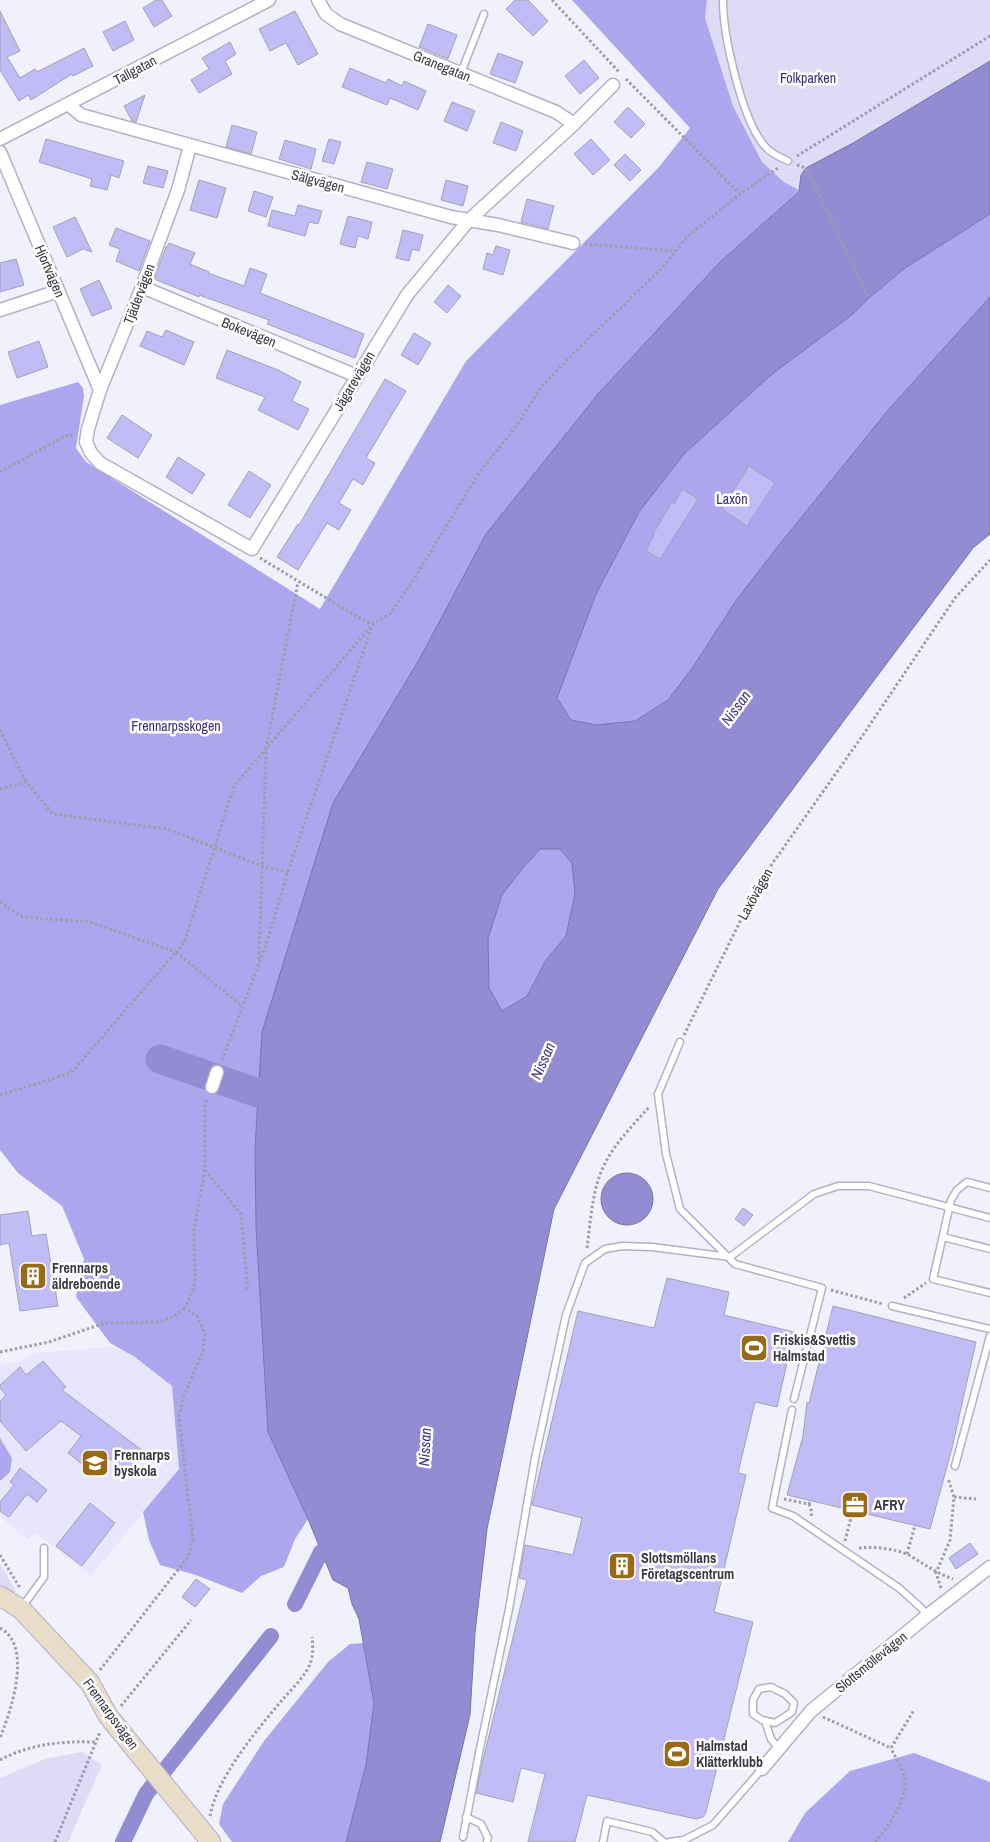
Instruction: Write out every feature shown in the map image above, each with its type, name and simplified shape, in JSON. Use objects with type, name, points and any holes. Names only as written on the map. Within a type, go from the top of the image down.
[{"type":"street","name":"Tallgatan","points":[[0,139],[269,0]]},
{"type":"street","name":"Granegatan","points":[[318,0],[326,14],[340,24],[556,112],[574,124]]},
{"type":"street","name":"Jägarevägen","points":[[252,549],[406,295],[469,220],[574,124],[613,85]]},
{"type":"street","name":"Sälgvägen","points":[[69,105],[81,115],[190,146],[451,217],[498,225],[573,243]]},
{"type":"street","name":"Tjädervägen","points":[[86,442],[100,390],[142,288],[178,190],[190,146]]},
{"type":"street","name":"Hjortvägen","points":[[0,152],[100,390]]},
{"type":"street","name":"Bokevägen","points":[[142,288],[357,376]]},
{"type":"street","points":[[0,310],[58,292]]},
{"type":"street","points":[[86,442],[91,453],[100,463],[252,549]]},
{"type":"street","points":[[212,1087],[218,1072]]},
{"type":"street","name":"Slottsmöllevägen","points":[[762,1769],[811,1711],[990,1567]]},
{"type":"street","name":"Frennarpsvägen","points":[[0,1596],[21,1609],[90,1683],[108,1716],[209,1839]]},
{"type":"lane","points":[[723,0],[730,55],[744,108],[762,143],[771,152],[788,162]]},
{"type":"lane","points":[[461,73],[484,14]]},
{"type":"lane","points":[[680,1042],[658,1094],[666,1154],[680,1209],[735,1264],[822,1288],[794,1399]]},
{"type":"lane","points":[[990,1188],[967,1182],[957,1190],[951,1200],[933,1279],[990,1293]]},
{"type":"lane","points":[[463,1837],[509,1609],[537,1448],[566,1315],[586,1263],[605,1249],[622,1246],[652,1247],[730,1257],[814,1194],[838,1186],[869,1186],[990,1218]]},
{"type":"lane","points":[[943,1237],[990,1249]]},
{"type":"lane","points":[[892,1306],[990,1329]]},
{"type":"lane","points":[[955,1466],[990,1336]]},
{"type":"lane","points":[[792,1410],[772,1508],[793,1516],[899,1588],[928,1615]]},
{"type":"lane","points":[[21,1609],[44,1577],[44,1548]]},
{"type":"lane","points":[[765,1721],[775,1723],[786,1717],[792,1712],[794,1703],[785,1694],[771,1687],[759,1689],[753,1700],[753,1714],[765,1721],[771,1739],[779,1749]]},
{"type":"lane","points":[[669,1842],[684,1840],[713,1825],[762,1769]]},
{"type":"lane","points":[[466,1817],[481,1824],[488,1838],[487,1842]]},
{"type":"lane","points":[[602,1842],[607,1821],[652,1832],[664,1842]]},
{"type":"path","points":[[552,0],[625,78],[740,194]]},
{"type":"path","points":[[0,1095],[71,1073],[184,943],[234,786],[374,624],[390,614],[411,584],[479,473],[517,425],[541,388],[580,347],[663,267],[687,237],[740,194],[990,36]]},
{"type":"path","points":[[788,162],[806,168],[869,298]]},
{"type":"path","points":[[573,243],[677,251]]},
{"type":"path","points":[[0,472],[70,434],[86,442]]},
{"type":"path","points":[[252,549],[260,558],[298,582],[366,622],[374,624]]},
{"type":"path","name":"Laxövägen","points":[[680,1042],[760,882],[863,735],[955,598],[990,560]]},
{"type":"path","points":[[259,962],[266,749],[298,582]]},
{"type":"path","points":[[218,1072],[259,962],[288,872],[374,624]]},
{"type":"path","points":[[0,730],[26,782],[53,814],[167,829],[262,866],[288,872]]},
{"type":"path","points":[[0,789],[26,782]]},
{"type":"path","points":[[0,902],[22,917],[90,922],[176,952],[242,1006]]},
{"type":"path","points":[[0,1352],[49,1342],[105,1323],[156,1322],[173,1317],[185,1308],[195,1282],[194,1229],[205,1170],[205,1104],[212,1087]]},
{"type":"path","points":[[586,1263],[593,1204],[600,1175],[608,1158],[658,1094]]},
{"type":"path","points":[[205,1170],[241,1214],[248,1291]]},
{"type":"path","points":[[822,1288],[862,1298]]},
{"type":"path","points":[[90,1683],[188,1557],[191,1549],[193,1539],[179,1418],[184,1396],[203,1351],[205,1334],[197,1316],[185,1308]]},
{"type":"path","points":[[943,1593],[936,1573],[950,1540],[954,1497],[948,1478]]},
{"type":"path","points":[[954,1497],[976,1499]]},
{"type":"path","points":[[774,1500],[784,1498],[809,1504],[810,1500]]},
{"type":"path","points":[[849,1527],[853,1510]]},
{"type":"path","points":[[908,1554],[915,1526]]},
{"type":"path","points":[[856,1549],[872,1546],[908,1554],[936,1573],[954,1579]]},
{"type":"path","points":[[55,1842],[94,1742],[108,1716],[125,1702],[191,1620]]},
{"type":"path","points":[[0,1628],[9,1636],[13,1645],[17,1666],[12,1706],[0,1738]]},
{"type":"path","points":[[209,1839],[211,1809],[224,1780],[257,1729],[308,1670],[314,1654],[312,1636]]},
{"type":"path","points":[[891,1748],[914,1710]]},
{"type":"path","points":[[811,1711],[891,1748],[905,1777],[903,1795],[895,1814],[875,1842]]},
{"type":"path","points":[[0,1760],[17,1751],[39,1745],[94,1742]]},
{"type":"shaded area","name":"Frennarps byskola","points":[[109,1347],[130,1353],[172,1386],[179,1469],[91,1576],[35,1532],[28,1540],[0,1516],[0,1481],[10,1472],[12,1458],[0,1438],[0,1365],[20,1362],[34,1353]]},
{"type":"green space","name":"Frennarpsskogen","points":[[572,0],[707,0],[705,18],[733,106],[762,162],[784,182],[799,190],[720,262],[598,394],[486,534],[419,660],[262,1032],[255,1148],[256,1227],[268,1432],[308,1519],[295,1539],[284,1567],[261,1576],[242,1593],[196,1575],[160,1565],[149,1540],[143,1512],[179,1469],[172,1386],[135,1357],[110,1343],[76,1297],[84,1259],[62,1206],[18,1173],[0,1150],[0,405],[78,382],[83,388],[84,396],[76,448],[86,462],[320,609],[466,361],[659,167],[690,128]]},
{"type":"green space","name":"Folkparken","points":[[707,0],[990,0],[990,61],[853,143],[807,168],[801,175],[799,190],[784,182],[762,162],[733,106],[705,18]]},
{"type":"green space","name":"Laxön","points":[[990,214],[990,297],[889,409],[779,545],[735,602],[693,667],[668,700],[635,721],[596,725],[571,720],[557,698],[596,594],[639,512],[684,454],[772,374],[853,314],[905,268]]},
{"type":"green space","points":[[540,849],[560,849],[572,863],[575,893],[566,936],[546,960],[527,996],[502,1011],[489,988],[488,938],[502,895]]},
{"type":"green space","points":[[0,1438],[12,1458],[10,1472],[0,1481]]},
{"type":"green space","points":[[0,1564],[16,1590],[13,1594],[0,1586]]},
{"type":"green space","points":[[363,1643],[374,1703],[366,1765],[346,1842],[232,1842],[219,1824],[223,1804],[264,1741],[328,1662],[350,1644]]},
{"type":"green space","points":[[82,1752],[102,1765],[68,1842],[0,1842],[0,1778],[45,1759]]},
{"type":"green space","points":[[914,1753],[990,1782],[990,1842],[788,1842],[805,1813],[850,1771]]},
{"type":"water","name":"Nissan","points":[[990,61],[990,214],[905,268],[853,314],[772,374],[684,454],[639,512],[596,594],[557,698],[571,720],[596,725],[635,721],[668,700],[693,667],[735,602],[779,545],[889,409],[990,297],[990,534],[973,548],[718,889],[554,1209],[487,1529],[475,1633],[470,1715],[440,1842],[346,1842],[366,1765],[374,1703],[359,1619],[352,1604],[348,1588],[333,1580],[308,1519],[268,1432],[256,1227],[255,1148],[262,1032],[333,803],[419,660],[486,534],[598,394],[720,262],[799,191],[801,175],[806,168],[853,143]],"holes":[[[540,849],[560,849],[572,863],[575,893],[566,936],[546,960],[527,996],[502,1011],[489,988],[488,938],[502,895]]]},
{"type":"water","points":[[622,1173],[632,1173],[646,1180],[653,1194],[653,1204],[646,1218],[632,1225],[622,1225],[612,1221],[605,1214],[601,1204],[601,1194],[605,1184],[612,1177]]},
{"type":"building","points":[[156,0],[162,0],[172,16],[154,27],[143,8]]},
{"type":"building","points":[[515,0],[528,0],[548,21],[533,36],[506,9]]},
{"type":"building","points":[[0,11],[20,51],[7,57],[20,78],[35,69],[37,72],[84,48],[93,66],[73,76],[72,74],[31,100],[28,95],[19,101],[0,70]]},
{"type":"building","points":[[295,11],[318,54],[298,65],[286,43],[270,51],[259,29]]},
{"type":"building","points":[[125,21],[134,40],[113,51],[103,32]]},
{"type":"building","points":[[428,24],[457,35],[448,59],[419,47]]},
{"type":"building","points":[[230,42],[236,54],[225,61],[232,74],[199,93],[191,80],[209,69],[202,58]]},
{"type":"building","points":[[498,53],[523,62],[515,83],[490,74]]},
{"type":"building","points":[[584,60],[599,78],[580,94],[565,76]]},
{"type":"building","points":[[350,68],[386,83],[388,79],[402,86],[404,81],[426,91],[418,110],[390,98],[387,105],[342,87]]},
{"type":"building","points":[[145,95],[136,122],[132,121],[124,106]]},
{"type":"building","points":[[452,102],[475,111],[467,131],[444,121]]},
{"type":"building","points":[[628,107],[645,124],[631,138],[614,122]]},
{"type":"building","points":[[501,122],[523,131],[516,151],[493,143]]},
{"type":"building","points":[[232,125],[257,132],[251,154],[226,147]]},
{"type":"building","points":[[46,139],[124,161],[119,178],[111,175],[107,190],[90,186],[92,179],[39,162]]},
{"type":"building","points":[[329,139],[341,142],[334,164],[322,161]]},
{"type":"building","points":[[591,139],[610,160],[593,175],[574,154]]},
{"type":"building","points":[[285,140],[316,149],[311,169],[279,159]]},
{"type":"building","points":[[625,154],[641,170],[630,181],[614,165]]},
{"type":"building","points":[[367,162],[393,169],[387,189],[361,182]]},
{"type":"building","points":[[148,166],[168,171],[163,188],[143,183]]},
{"type":"building","points":[[199,180],[226,188],[217,218],[190,210]]},
{"type":"building","points":[[446,180],[468,186],[463,206],[441,200]]},
{"type":"building","points":[[254,191],[273,197],[266,217],[248,211]]},
{"type":"building","points":[[527,199],[554,206],[548,229],[521,222]]},
{"type":"building","points":[[298,205],[322,211],[318,224],[309,222],[305,236],[268,226],[272,210],[295,216]]},
{"type":"building","points":[[348,216],[372,222],[368,239],[358,236],[355,248],[340,244]]},
{"type":"building","points":[[75,217],[92,252],[83,249],[67,257],[53,227]]},
{"type":"building","points":[[116,228],[150,241],[139,271],[116,261],[120,249],[109,245]]},
{"type":"building","points":[[403,230],[423,235],[419,251],[412,249],[409,261],[396,258]]},
{"type":"building","points":[[169,243],[195,253],[190,264],[208,273],[244,286],[250,268],[267,274],[260,293],[364,334],[355,358],[267,324],[269,320],[199,295],[199,297],[154,279]]},
{"type":"building","points":[[496,246],[510,250],[503,275],[483,269],[487,253],[493,255]]},
{"type":"building","points":[[16,259],[24,285],[0,292],[0,263]]},
{"type":"building","points":[[99,280],[112,308],[92,316],[80,289]]},
{"type":"building","points":[[448,285],[461,296],[447,313],[434,302]]},
{"type":"building","points":[[166,330],[194,342],[184,365],[140,346],[147,331],[162,337]]},
{"type":"building","points":[[414,333],[431,343],[418,365],[401,355]]},
{"type":"building","points":[[39,341],[48,367],[17,378],[8,352]]},
{"type":"building","points":[[227,350],[278,370],[301,382],[292,401],[309,409],[298,430],[258,410],[265,397],[216,378]]},
{"type":"building","points":[[385,379],[406,391],[366,458],[375,463],[363,485],[353,479],[339,503],[351,510],[339,530],[327,523],[298,570],[277,557],[299,525]]},
{"type":"building","points":[[122,415],[152,435],[138,458],[107,438]]},
{"type":"building","points":[[178,457],[205,474],[192,494],[166,477]]},
{"type":"building","points":[[749,466],[775,483],[747,526],[722,509]]},
{"type":"building","points":[[249,471],[271,485],[250,518],[228,505]]},
{"type":"building","points":[[682,489],[698,499],[660,559],[646,551],[653,534]]},
{"type":"building","points":[[743,1208],[753,1215],[744,1226],[735,1219]]},
{"type":"building","name":"Frennarps äldreboende","points":[[28,1211],[32,1236],[46,1234],[58,1306],[20,1311],[9,1243],[0,1245],[0,1215]]},
{"type":"building","name":"Slottsmöllans Företagscentrum","points":[[667,1278],[729,1292],[724,1315],[794,1332],[777,1407],[755,1402],[738,1473],[746,1475],[714,1612],[753,1622],[706,1812],[703,1817],[696,1819],[587,1795],[575,1842],[528,1842],[545,1774],[521,1768],[513,1802],[476,1793],[527,1580],[519,1578],[525,1545],[573,1555],[582,1518],[532,1505],[578,1311],[654,1328]]},
{"type":"building","points":[[833,1306],[976,1342],[951,1452],[930,1529],[787,1495],[803,1436],[807,1402],[809,1403]]},
{"type":"building","points":[[43,1361],[66,1387],[62,1390],[143,1451],[127,1472],[105,1455],[92,1472],[68,1453],[81,1436],[61,1421],[26,1451],[0,1421],[0,1401],[6,1395],[0,1388],[0,1385],[20,1367],[26,1375]]},
{"type":"building","points":[[20,1468],[47,1490],[37,1502],[27,1494],[9,1517],[0,1511],[0,1502],[14,1485],[10,1482]]},
{"type":"building","points":[[90,1503],[115,1523],[82,1566],[56,1546]]},
{"type":"building","points":[[970,1543],[978,1554],[956,1569],[949,1558]]},
{"type":"building","points":[[196,1579],[210,1589],[195,1607],[182,1597]]},
{"type":"waterway","points":[[160,1059],[258,1093]]},
{"type":"waterway","points":[[295,1604],[321,1552]]},
{"type":"waterway","points":[[123,1842],[146,1794],[271,1636]]},
{"type":"place","name":"Frennarps äldreboende","points":[[33,1276]]},
{"type":"place","name":"Friskis&Svettis Halmstad","points":[[754,1348]]},
{"type":"place","name":"Frennarps byskola","points":[[95,1463]]},
{"type":"place","name":"AFRY","points":[[855,1505]]},
{"type":"place","name":"Slottsmöllans Företagscentrum","points":[[622,1566]]},
{"type":"place","name":"Halmstad Klätterklubb","points":[[677,1754]]}]
